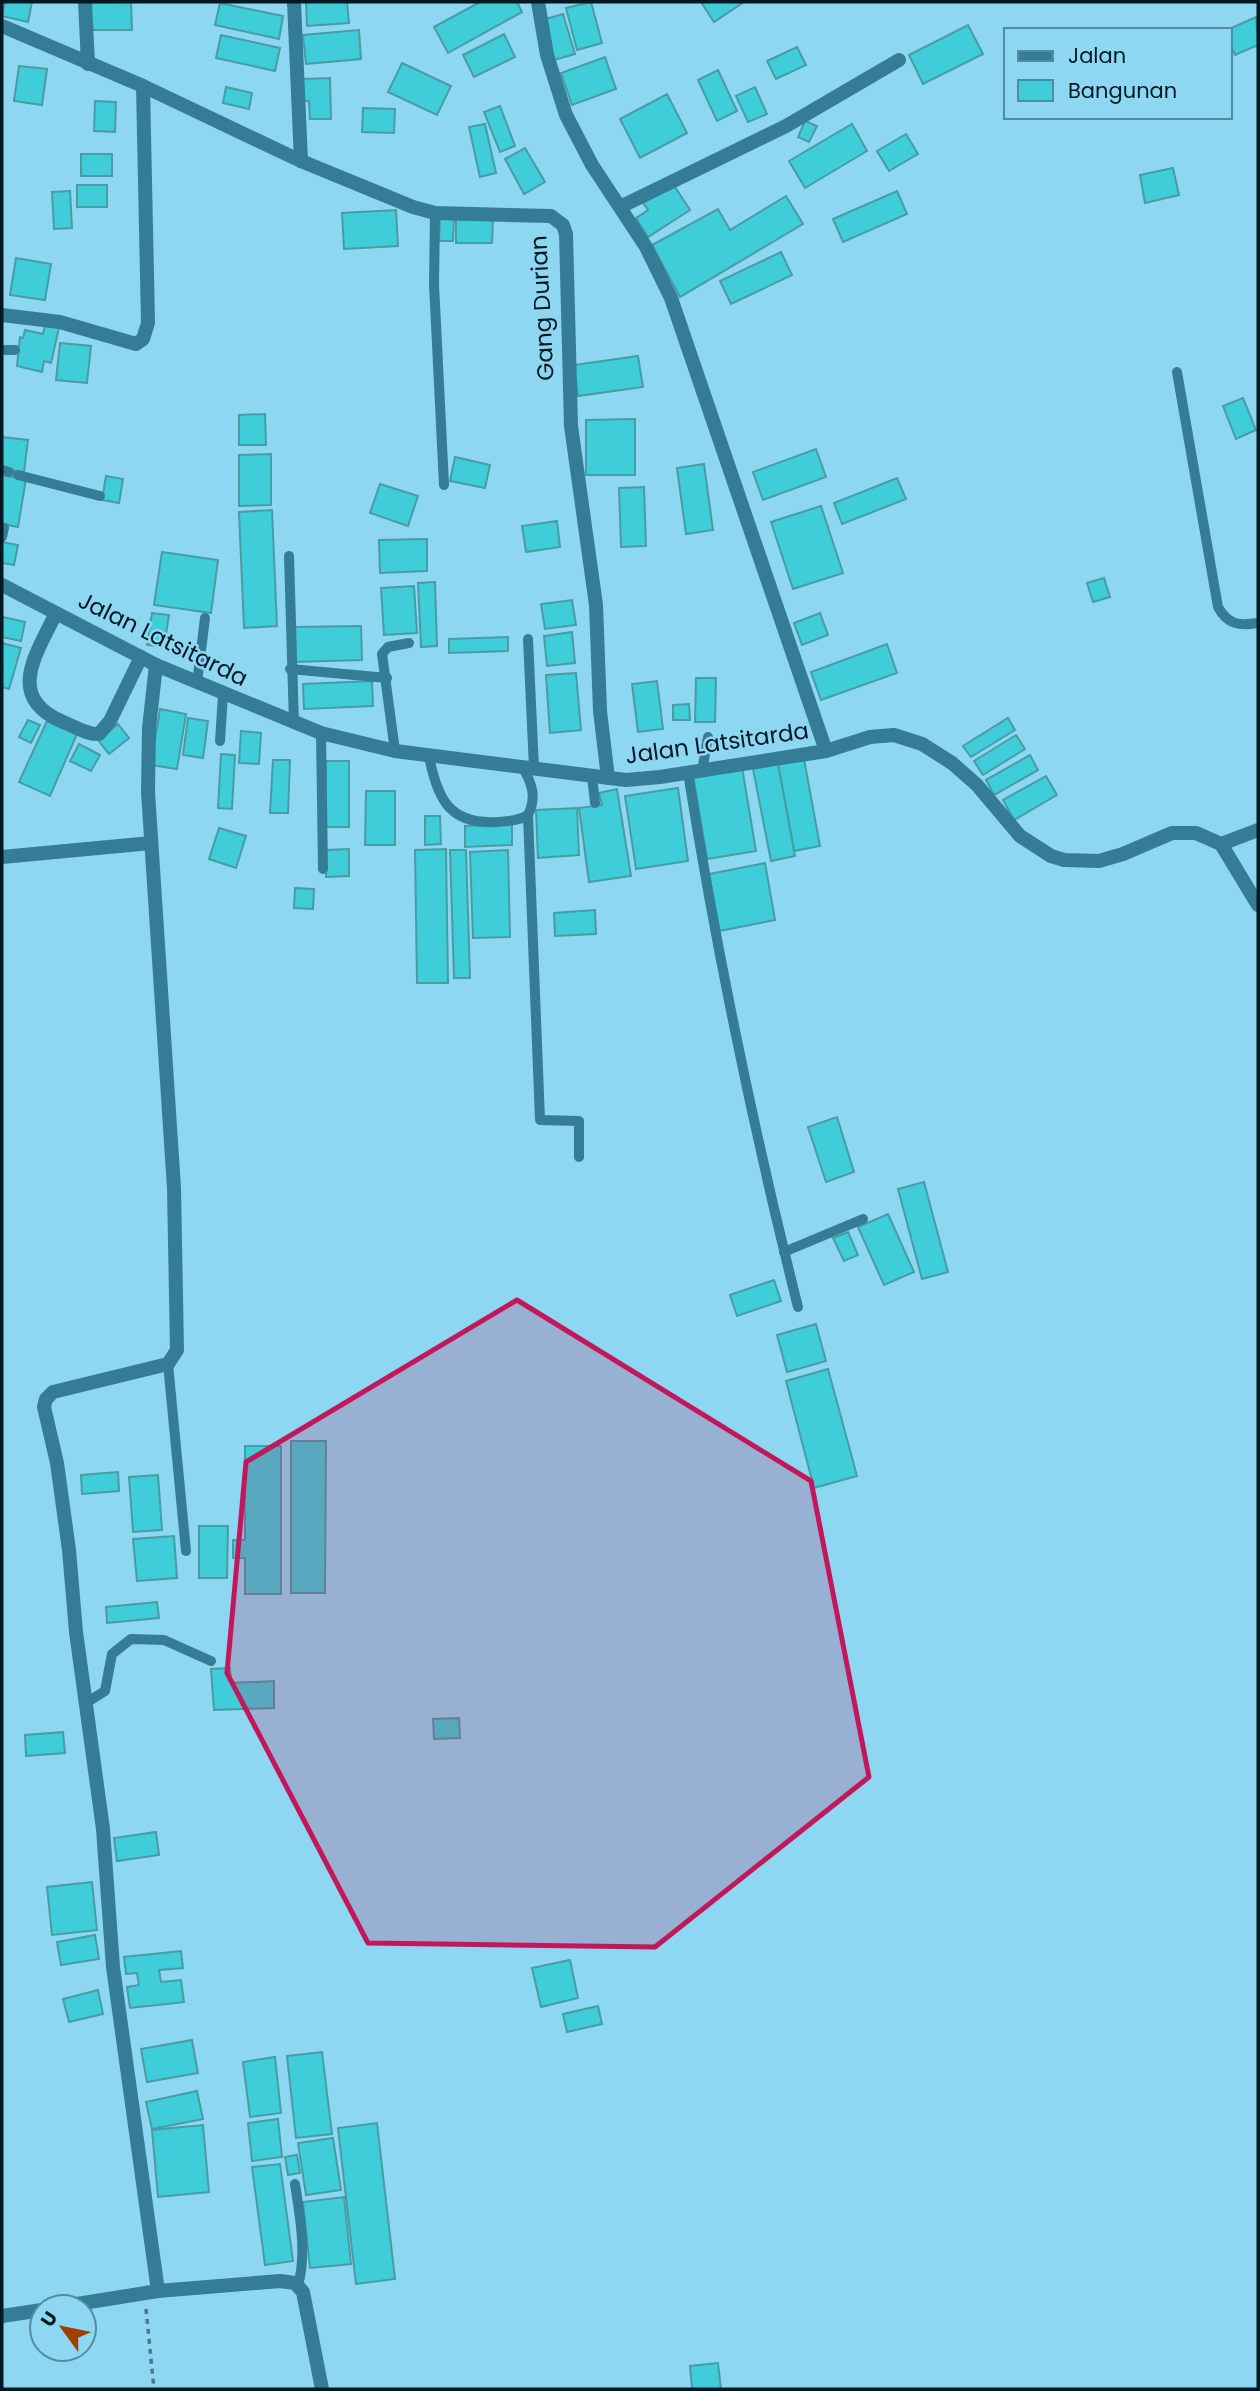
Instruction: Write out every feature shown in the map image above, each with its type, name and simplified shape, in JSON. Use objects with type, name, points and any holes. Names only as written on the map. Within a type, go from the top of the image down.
[{"type":"street","points":[[85,2],[88,64]]},
{"type":"street","points":[[294,2],[301,161]]},
{"type":"street","points":[[538,2],[547,55],[566,116],[671,298],[826,751]]},
{"type":"street","name":"Gang Durian","points":[[2,26],[143,86],[301,161],[413,207],[435,213],[551,216],[563,225],[566,234],[571,426],[596,605],[600,711],[608,778]]},
{"type":"street","points":[[620,207],[786,126],[899,60]]},
{"type":"street","points":[[2,315],[60,322],[136,344],[143,339],[148,323],[143,86]]},
{"type":"street","name":"Jalan Latsitarda","points":[[2,585],[156,665],[223,695],[321,733],[395,751],[608,778],[648,779],[826,751],[881,735],[909,738],[934,751],[967,775],[1027,842],[1064,860],[1099,861],[1180,832],[1196,833],[1221,844]]},
{"type":"street","points":[[56,613],[30,677],[33,698],[43,713],[90,733],[99,734],[110,721],[141,657]]},
{"type":"street","points":[[151,2292],[127,2046],[113,1967],[103,1829],[59,1476],[45,1402],[53,1392],[168,1364],[176,1353],[174,1188],[147,764],[156,665]]},
{"type":"street","points":[[1258,830],[1221,844],[1258,905]]},
{"type":"street","points":[[2,857],[151,843]]},
{"type":"street","points":[[98,2301],[151,2292],[280,2281],[298,2285],[303,2292],[322,2389]]},
{"type":"street","points":[[2,2316],[28,2312]]},
{"type":"lane","points":[[435,213],[434,284],[444,485]]},
{"type":"lane","points":[[2,349],[15,350]]},
{"type":"lane","points":[[1177,372],[1218,607],[1224,618],[1233,624],[1258,623]]},
{"type":"lane","points":[[9,472],[100,496]]},
{"type":"lane","points":[[289,556],[290,669],[294,724]]},
{"type":"lane","points":[[197,683],[205,618]]},
{"type":"lane","points":[[528,639],[528,767],[534,800],[528,815],[540,1120],[579,1121],[579,1157]]},
{"type":"lane","points":[[395,751],[383,652],[388,647],[409,643]]},
{"type":"lane","points":[[290,669],[387,678]]},
{"type":"lane","points":[[220,741],[223,695]]},
{"type":"lane","points":[[321,733],[323,869]]},
{"type":"lane","points":[[708,737],[695,772],[717,953],[798,1307]]},
{"type":"lane","points":[[429,756],[440,793],[448,807],[458,816],[480,823],[516,820],[528,815]]},
{"type":"lane","points":[[592,776],[595,803]]},
{"type":"lane","points":[[784,1252],[863,1219]]},
{"type":"lane","points":[[168,1364],[186,1551]]},
{"type":"lane","points":[[86,1703],[105,1691],[112,1669],[112,1654],[131,1639],[164,1640],[211,1661]]},
{"type":"lane","points":[[295,2184],[302,2242],[298,2285]]},
{"type":"path","points":[[151,2292],[154,2389]]},
{"type":"highlighted area","points":[[517,1300],[811,1481],[869,1777],[655,1947],[368,1943],[227,1673],[246,1462]]},
{"type":"building","points":[[5,2],[32,2],[28,22],[2,16]]},
{"type":"building","points":[[131,2],[132,30],[87,30],[87,3]]},
{"type":"building","points":[[306,2],[347,2],[349,23],[307,26]]},
{"type":"building","points":[[480,2],[517,2],[522,12],[448,53],[434,27]]},
{"type":"building","points":[[591,2],[602,43],[577,50],[566,8]]},
{"type":"building","points":[[701,2],[744,2],[714,22]]},
{"type":"building","points":[[220,3],[283,16],[279,39],[215,25]]},
{"type":"building","points":[[563,14],[575,54],[554,60],[542,20]]},
{"type":"building","points":[[1256,17],[1258,45],[1235,55],[1231,28]]},
{"type":"building","points":[[968,25],[983,54],[923,84],[909,55]]},
{"type":"building","points":[[359,30],[361,59],[306,64],[303,35]]},
{"type":"building","points":[[504,34],[515,57],[474,77],[463,55]]},
{"type":"building","points":[[221,35],[280,48],[275,71],[216,58]]},
{"type":"building","points":[[797,47],[806,65],[776,79],[767,61]]},
{"type":"building","points":[[605,57],[616,89],[572,105],[561,73]]},
{"type":"building","points":[[402,63],[451,86],[437,115],[388,92]]},
{"type":"building","points":[[19,66],[47,69],[42,105],[14,101]]},
{"type":"building","points":[[718,70],[737,111],[717,121],[698,80]]},
{"type":"building","points":[[330,78],[331,119],[310,119],[309,101],[302,101],[301,79]]},
{"type":"building","points":[[226,87],[252,93],[249,109],[223,103]]},
{"type":"building","points":[[755,87],[767,114],[748,122],[736,96]]},
{"type":"building","points":[[667,94],[687,133],[640,158],[620,119]]},
{"type":"building","points":[[95,101],[116,102],[115,132],[94,131]]},
{"type":"building","points":[[500,106],[515,146],[500,152],[484,112]]},
{"type":"building","points":[[363,108],[395,109],[394,133],[362,132]]},
{"type":"building","points":[[805,121],[817,126],[809,142],[798,137]]},
{"type":"building","points":[[485,124],[496,173],[480,177],[469,127]]},
{"type":"building","points":[[852,124],[867,151],[805,188],[789,161]]},
{"type":"building","points":[[906,134],[918,154],[889,171],[877,151]]},
{"type":"building","points":[[525,148],[545,182],[524,194],[505,159]]},
{"type":"building","points":[[81,154],[112,154],[112,176],[81,176]]},
{"type":"building","points":[[1173,168],[1179,195],[1145,203],[1140,175]]},
{"type":"building","points":[[673,184],[690,210],[648,237],[636,218],[648,210],[643,203]]},
{"type":"building","points":[[77,185],[107,185],[107,207],[77,207]]},
{"type":"building","points":[[70,191],[72,228],[54,229],[52,192]]},
{"type":"building","points":[[897,191],[907,214],[843,242],[833,219]]},
{"type":"building","points":[[786,196],[803,224],[680,297],[652,245],[718,209],[730,230]]},
{"type":"building","points":[[396,210],[398,246],[344,249],[342,213]]},
{"type":"building","points":[[440,218],[454,218],[453,241],[439,241]]},
{"type":"building","points":[[456,218],[493,218],[492,243],[456,243]]},
{"type":"building","points":[[781,252],[792,275],[731,304],[720,281]]},
{"type":"building","points":[[16,258],[51,264],[45,300],[10,295]]},
{"type":"building","points":[[45,325],[59,328],[51,363],[44,361],[42,372],[17,366],[20,337],[23,338],[25,330],[43,334]]},
{"type":"building","points":[[60,343],[91,346],[87,383],[56,380]]},
{"type":"building","points":[[638,356],[643,387],[578,396],[574,365]]},
{"type":"building","points":[[1243,398],[1256,430],[1236,439],[1223,406]]},
{"type":"building","points":[[265,414],[266,445],[239,445],[239,415]]},
{"type":"building","points":[[635,419],[635,475],[586,475],[586,420]]},
{"type":"building","points":[[2,437],[28,440],[24,472],[2,469]]},
{"type":"building","points":[[816,449],[826,477],[763,500],[753,472]]},
{"type":"building","points":[[271,454],[271,505],[239,506],[239,455]]},
{"type":"building","points":[[455,457],[490,465],[485,488],[450,481]]},
{"type":"building","points":[[704,464],[713,530],[686,534],[677,468]]},
{"type":"building","points":[[2,475],[26,479],[18,527],[2,524]]},
{"type":"building","points":[[106,476],[123,479],[119,503],[102,500]]},
{"type":"building","points":[[897,478],[906,499],[842,524],[834,503]]},
{"type":"building","points":[[380,484],[418,496],[408,526],[370,513]]},
{"type":"building","points":[[644,487],[646,546],[621,547],[619,488]]},
{"type":"building","points":[[821,506],[843,573],[793,589],[771,522]]},
{"type":"building","points":[[272,510],[277,626],[244,628],[239,512]]},
{"type":"building","points":[[557,521],[560,547],[526,552],[522,526]]},
{"type":"building","points":[[427,539],[427,571],[380,573],[379,540]]},
{"type":"building","points":[[2,542],[18,545],[14,565],[2,563]]},
{"type":"building","points":[[162,552],[218,560],[211,613],[154,605]]},
{"type":"building","points":[[1104,578],[1110,597],[1093,602],[1087,583]]},
{"type":"building","points":[[435,582],[437,646],[421,647],[418,583]]},
{"type":"building","points":[[414,586],[417,633],[384,635],[381,588]]},
{"type":"building","points":[[572,600],[576,625],[545,629],[541,604]]},
{"type":"building","points":[[152,613],[169,615],[164,647],[147,645]]},
{"type":"building","points":[[820,613],[828,635],[802,645],[794,623]]},
{"type":"building","points":[[3,617],[25,622],[21,641],[2,637]]},
{"type":"building","points":[[361,626],[362,660],[294,662],[294,627]]},
{"type":"building","points":[[572,632],[575,663],[547,666],[544,636]]},
{"type":"building","points":[[508,637],[508,651],[449,653],[449,639]]},
{"type":"building","points":[[2,643],[21,648],[9,689],[2,687]]},
{"type":"building","points":[[887,644],[897,673],[821,700],[811,672]]},
{"type":"building","points":[[576,673],[581,730],[550,733],[546,675]]},
{"type":"building","points":[[696,678],[716,678],[715,722],[695,722]]},
{"type":"building","points":[[372,681],[373,706],[304,709],[303,684]]},
{"type":"building","points":[[657,681],[663,729],[638,732],[632,684]]},
{"type":"building","points":[[689,704],[690,720],[673,720],[673,705]]},
{"type":"building","points":[[160,709],[186,714],[177,769],[151,765]]},
{"type":"building","points":[[188,718],[208,721],[203,758],[183,755]]},
{"type":"building","points":[[1008,718],[1015,730],[971,757],[963,746]]},
{"type":"building","points":[[28,720],[40,725],[31,743],[19,737]]},
{"type":"building","points":[[47,721],[77,734],[50,796],[19,782]]},
{"type":"building","points":[[118,724],[129,738],[109,754],[98,740]]},
{"type":"building","points":[[241,731],[261,733],[259,764],[239,763]]},
{"type":"building","points":[[1016,735],[1025,749],[983,775],[974,761]]},
{"type":"building","points":[[79,744],[100,755],[91,771],[70,761]]},
{"type":"building","points":[[221,754],[235,755],[232,809],[218,808]]},
{"type":"building","points":[[1030,755],[1038,770],[994,795],[986,780]]},
{"type":"building","points":[[804,759],[820,846],[794,851],[778,764]]},
{"type":"building","points":[[273,760],[290,760],[288,813],[270,813]]},
{"type":"building","points":[[326,761],[349,761],[349,827],[326,827]]},
{"type":"building","points":[[778,764],[795,856],[771,861],[753,769]]},
{"type":"building","points":[[742,767],[756,851],[707,859],[693,775]]},
{"type":"building","points":[[1046,776],[1057,795],[1014,820],[1003,800]]},
{"type":"building","points":[[678,788],[688,861],[636,869],[625,796]]},
{"type":"building","points":[[617,789],[631,876],[589,882],[579,808],[602,805],[599,793]]},
{"type":"building","points":[[366,791],[395,791],[395,845],[365,845]]},
{"type":"building","points":[[577,808],[579,855],[538,858],[536,810]]},
{"type":"building","points":[[425,816],[440,816],[441,844],[425,845]]},
{"type":"building","points":[[512,824],[512,845],[465,847],[465,826]]},
{"type":"building","points":[[219,828],[246,836],[236,868],[209,859]]},
{"type":"building","points":[[349,849],[349,876],[326,877],[326,850]]},
{"type":"building","points":[[446,849],[448,983],[417,983],[415,850]]},
{"type":"building","points":[[450,850],[466,850],[470,978],[454,978]]},
{"type":"building","points":[[508,850],[510,937],[473,938],[470,852]]},
{"type":"building","points":[[765,863],[775,920],[719,931],[709,874]]},
{"type":"building","points":[[295,888],[314,889],[313,909],[294,908]]},
{"type":"building","points":[[595,910],[596,934],[555,936],[554,913]]},
{"type":"building","points":[[837,1117],[854,1172],[826,1182],[808,1127]]},
{"type":"building","points":[[924,1182],[948,1272],[922,1279],[898,1189]]},
{"type":"building","points":[[888,1214],[914,1272],[884,1285],[858,1227]]},
{"type":"building","points":[[848,1232],[858,1255],[844,1261],[833,1238]]},
{"type":"building","points":[[774,1280],[781,1301],[737,1316],[730,1295]]},
{"type":"building","points":[[816,1324],[826,1361],[787,1372],[777,1335]]},
{"type":"building","points":[[828,1369],[857,1476],[814,1488],[786,1381]]},
{"type":"building","points":[[291,1441],[326,1441],[325,1593],[291,1593]]},
{"type":"building","points":[[245,1446],[281,1446],[281,1594],[245,1594],[245,1558],[233,1558],[233,1540],[245,1540]]},
{"type":"building","points":[[118,1472],[119,1491],[82,1494],[81,1475]]},
{"type":"building","points":[[158,1475],[162,1530],[133,1532],[129,1477]]},
{"type":"building","points":[[199,1526],[228,1526],[227,1578],[199,1578]]},
{"type":"building","points":[[174,1536],[177,1578],[137,1581],[133,1539]]},
{"type":"building","points":[[157,1602],[159,1618],[107,1623],[106,1607]]},
{"type":"building","points":[[230,1668],[231,1683],[274,1681],[274,1708],[214,1710],[211,1669]]},
{"type":"building","points":[[459,1718],[460,1738],[434,1739],[433,1719]]},
{"type":"building","points":[[63,1732],[65,1753],[26,1756],[25,1735]]},
{"type":"building","points":[[156,1832],[159,1855],[117,1861],[114,1838]]},
{"type":"building","points":[[92,1882],[97,1930],[52,1935],[47,1887]]},
{"type":"building","points":[[95,1935],[99,1959],[61,1965],[57,1942]]},
{"type":"building","points":[[181,1951],[183,1968],[159,1970],[161,1982],[181,1980],[184,2002],[130,2008],[127,1987],[139,1985],[137,1973],[126,1974],[124,1957]]},
{"type":"building","points":[[570,1960],[578,1998],[541,2007],[532,1968]]},
{"type":"building","points":[[98,1990],[103,2014],[69,2022],[63,1999]]},
{"type":"building","points":[[598,2006],[602,2024],[567,2032],[563,2014]]},
{"type":"building","points":[[192,2040],[198,2073],[147,2082],[141,2049]]},
{"type":"building","points":[[322,2052],[332,2134],[296,2138],[287,2056]]},
{"type":"building","points":[[275,2057],[281,2113],[250,2117],[243,2062]]},
{"type":"building","points":[[197,2091],[203,2119],[152,2129],[146,2102]]},
{"type":"building","points":[[278,2119],[282,2157],[252,2161],[248,2123]]},
{"type":"building","points":[[377,2123],[395,2279],[356,2284],[338,2128]]},
{"type":"building","points":[[203,2125],[209,2192],[158,2197],[152,2130]]},
{"type":"building","points":[[333,2138],[341,2190],[306,2195],[298,2143]]},
{"type":"building","points":[[297,2155],[300,2173],[288,2175],[285,2157]]},
{"type":"building","points":[[280,2164],[293,2261],[265,2265],[252,2167]]},
{"type":"building","points":[[344,2197],[351,2264],[310,2268],[303,2202]]},
{"type":"building","points":[[718,2363],[721,2389],[692,2389],[690,2366]]}]
